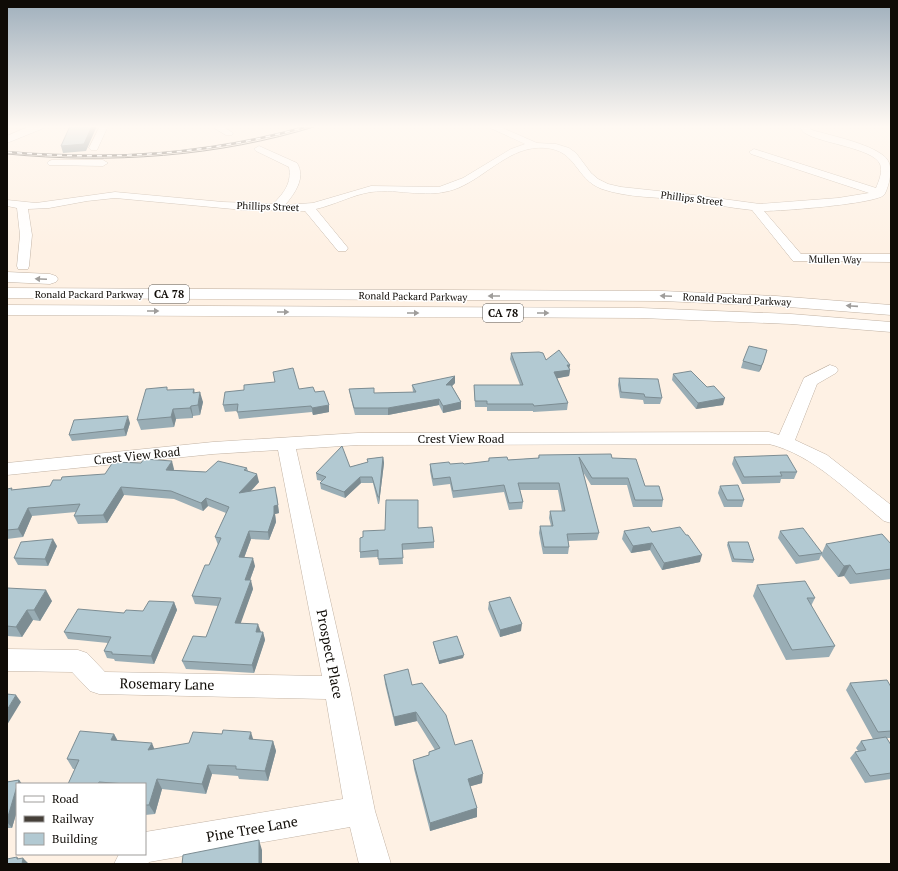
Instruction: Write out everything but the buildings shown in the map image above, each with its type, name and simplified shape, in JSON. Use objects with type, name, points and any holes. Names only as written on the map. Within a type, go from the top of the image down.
[{"type":"main road","points":[[7,277],[219,287],[331,295]]},
{"type":"main road","name":"Ronald Packard Parkway","points":[[7,293],[662,296],[776,301],[891,310]]},
{"type":"main road","name":"Ronald Packard Parkway","points":[[7,310],[641,313],[791,319],[891,327]]},
{"type":"main road","points":[[7,314],[114,311]]},
{"type":"street","points":[[278,212],[294,187],[294,167]]},
{"type":"street","name":"Phillips Street","points":[[7,203],[22,206],[56,205],[102,195],[146,196],[201,203],[241,205],[261,215],[308,207],[369,189],[428,190],[447,188],[487,167]]},
{"type":"street","name":"Phillips Street","points":[[582,167],[591,179],[609,188],[755,207],[788,206],[848,200],[868,197],[879,193]]},
{"type":"street","points":[[799,167],[879,193],[891,195]]},
{"type":"street","points":[[879,193],[883,187],[885,167]]},
{"type":"street","points":[[22,206],[26,235],[23,266]]},
{"type":"street","points":[[308,207],[342,248]]},
{"type":"street","name":"Mullen Way","points":[[755,207],[797,258],[891,258]]},
{"type":"street","points":[[785,442],[810,380],[830,370]]},
{"type":"street","name":"Crest View Road","points":[[7,469],[213,448],[358,439],[769,438],[785,442],[820,458],[891,516]]},
{"type":"street","name":"Prospect Place","points":[[286,443],[337,688],[360,811],[375,864]]},
{"type":"street","name":"Rosemary Lane","points":[[7,660],[78,661],[99,683],[337,688]]},
{"type":"street","name":"Pine Tree Lane","points":[[146,847],[360,811]]},
{"type":"street","points":[[130,864],[136,855]]}]
